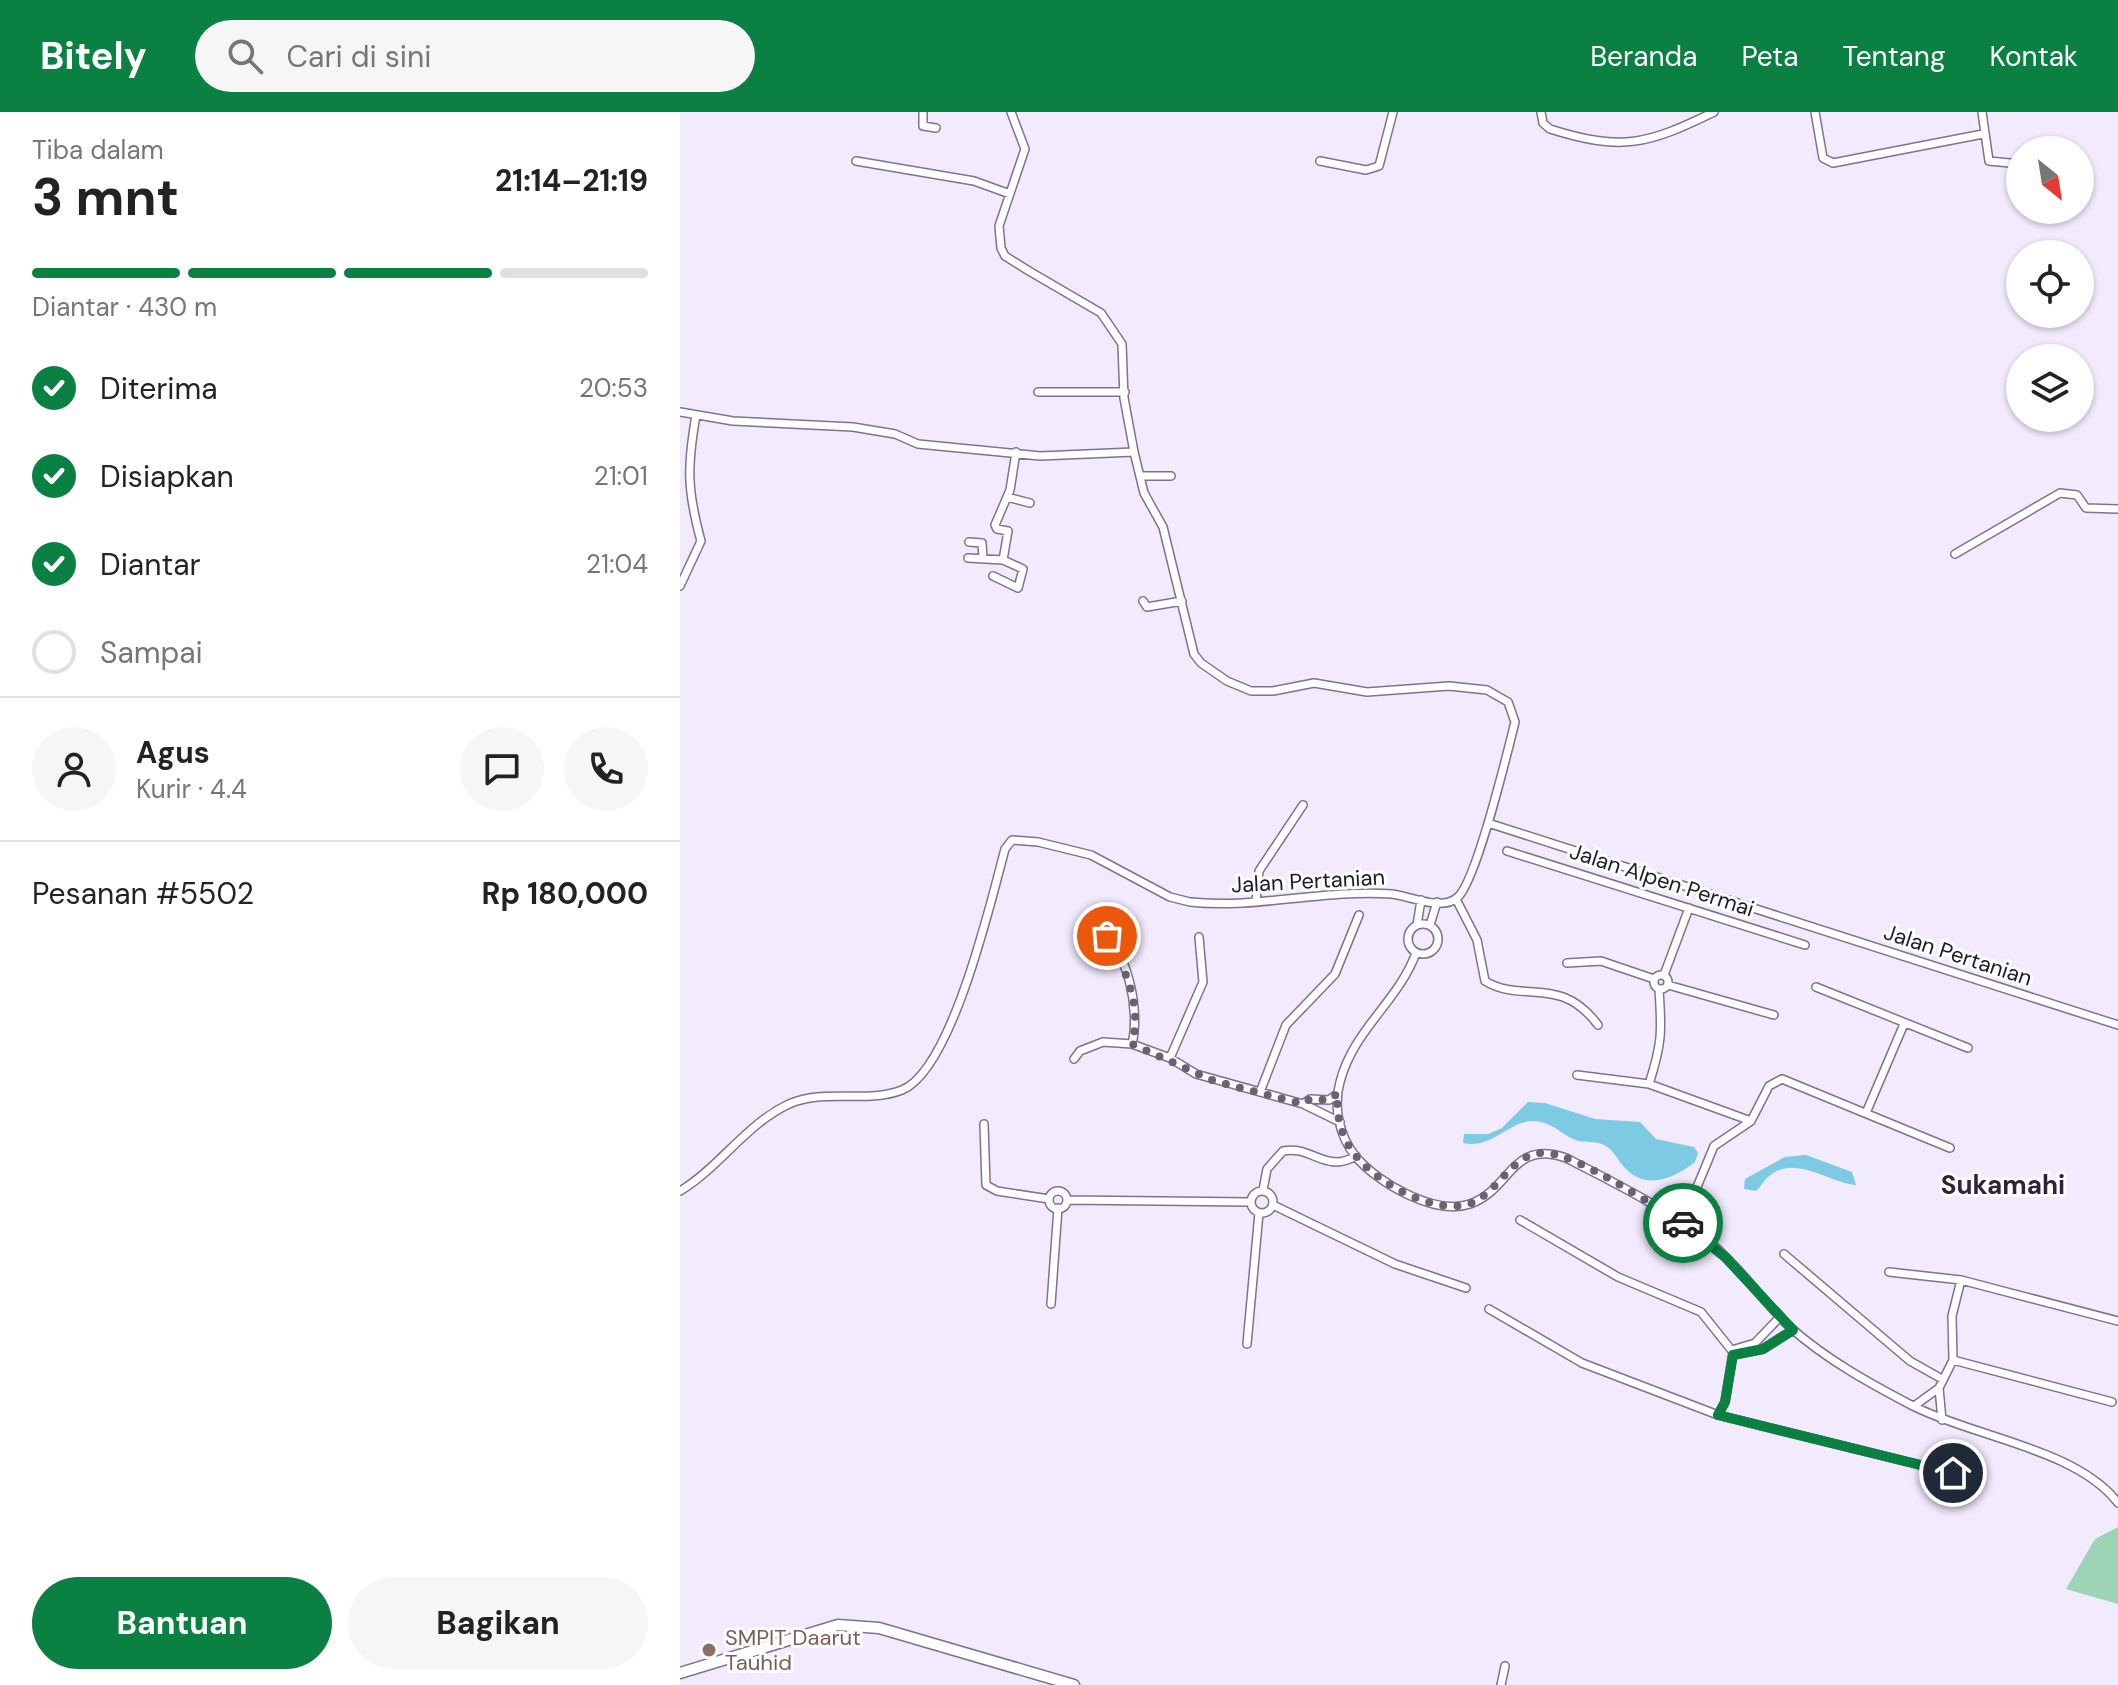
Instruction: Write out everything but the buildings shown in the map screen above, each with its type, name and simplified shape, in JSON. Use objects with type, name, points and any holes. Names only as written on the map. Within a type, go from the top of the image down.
[{"type":"street","points":[[923,112],[923,126],[936,128]]},
{"type":"street","points":[[1011,112],[1025,149],[999,226],[1002,252],[1101,313],[1122,344],[1134,452],[1144,493],[1163,527],[1168,560],[1182,601],[1194,654],[1201,663],[1227,681],[1251,691],[1273,691],[1314,683],[1367,692],[1449,686],[1487,690],[1499,696],[1513,711],[1515,722],[1488,823],[1463,889],[1456,899],[1477,940],[1485,981],[1562,996],[1584,1009],[1598,1025]]},
{"type":"street","points":[[1320,161],[1366,170],[1379,166],[1393,112]]},
{"type":"street","points":[[1541,112],[1543,123],[1550,129],[1610,143],[1644,142],[1714,112]]},
{"type":"street","points":[[1815,112],[1823,158],[1833,163],[1983,134]]},
{"type":"street","points":[[1982,112],[1989,161],[2006,163]]},
{"type":"street","points":[[856,161],[974,181],[1010,194]]},
{"type":"street","points":[[1038,392],[1125,392]]},
{"type":"street","points":[[680,412],[733,421],[853,427],[895,434],[918,444],[1058,458],[1134,452]]},
{"type":"street","points":[[680,586],[701,541],[693,518],[688,462],[696,415]]},
{"type":"street","points":[[1003,560],[1008,531],[997,529],[995,525],[1007,497],[1016,452]]},
{"type":"street","points":[[1140,476],[1171,476]]},
{"type":"street","points":[[1955,554],[2060,493],[2077,495],[2086,508],[2118,509]]},
{"type":"street","points":[[1007,497],[1030,503]]},
{"type":"street","points":[[969,542],[982,543],[983,558]]},
{"type":"street","points":[[968,558],[1003,560],[1023,569],[1018,588],[993,576]]},
{"type":"street","points":[[1143,601],[1147,607],[1182,601]]},
{"type":"street","points":[[1256,901],[1259,871],[1303,805]]},
{"type":"street","name":"Jalan Pertanian","points":[[1488,823],[2118,1025]]},
{"type":"street","name":"Jalan Pertanian","points":[[680,1191],[703,1176],[767,1117],[791,1103],[806,1098],[895,1092],[922,1077],[950,1025],[1005,849],[1012,840],[1038,842],[1091,855],[1181,901],[1256,901],[1391,894],[1437,902],[1456,899]]},
{"type":"street","name":"Jalan Alpen Permai","points":[[1507,851],[1805,945]]},
{"type":"street","points":[[1416,953],[1408,939],[1417,925],[1421,900]]},
{"type":"street","points":[[1430,925],[1437,902]]},
{"type":"street","points":[[1668,985],[1664,975],[1689,908]]},
{"type":"street","points":[[1260,1092],[1286,1025],[1335,974],[1359,915]]},
{"type":"street","points":[[1417,925],[1430,925]]},
{"type":"street","points":[[1416,953],[1429,953],[1437,944],[1437,935],[1430,925]]},
{"type":"street","points":[[1099,931],[1107,936],[1130,979],[1136,1029],[1132,1044]]},
{"type":"street","points":[[1170,1058],[1203,982],[1199,937]]},
{"type":"street","points":[[1416,953],[1402,984],[1353,1046],[1338,1093],[1340,1122],[1356,1156],[1399,1188],[1444,1205],[1469,1204],[1481,1198],[1531,1155],[1556,1155],[1682,1223],[1725,1257],[1793,1330],[1853,1373],[1942,1420],[2057,1461],[2106,1487],[2118,1503]]},
{"type":"street","points":[[1567,963],[1601,961],[1654,979],[1664,975]]},
{"type":"street","points":[[1649,1084],[1662,1046],[1663,1019],[1659,990],[1654,979]]},
{"type":"street","points":[[1659,990],[1668,985],[1774,1015]]},
{"type":"street","points":[[1816,987],[1968,1048]]},
{"type":"street","points":[[1866,1113],[1904,1024]]},
{"type":"street","points":[[1074,1059],[1080,1051],[1103,1042],[1132,1044],[1170,1058],[1196,1074],[1303,1104],[1340,1122]]},
{"type":"street","points":[[1577,1075],[1649,1084],[1751,1121]]},
{"type":"street","points":[[1682,1223],[1718,1140],[1751,1121],[1769,1086],[1782,1079],[1950,1148]]},
{"type":"street","points":[[1303,1104],[1310,1099],[1329,1100],[1338,1093]]},
{"type":"street","points":[[984,1124],[986,1185],[994,1190],[1049,1199]]},
{"type":"street","points":[[1263,1190],[1267,1169],[1283,1151],[1296,1150],[1336,1163],[1356,1156]]},
{"type":"street","points":[[1250,1202],[1253,1195],[1263,1190]]},
{"type":"street","points":[[1259,1213],[1269,1211],[1273,1205],[1272,1197],[1263,1190]]},
{"type":"street","points":[[1049,1199],[1058,1191],[1067,1200]]},
{"type":"street","points":[[1049,1199],[1052,1206],[1058,1208]]},
{"type":"street","points":[[1051,1304],[1058,1208],[1067,1200],[1250,1202]]},
{"type":"street","points":[[1247,1344],[1259,1213],[1250,1202]]},
{"type":"street","points":[[1273,1205],[1395,1264],[1466,1288]]},
{"type":"street","points":[[1520,1220],[1604,1270],[1701,1312],[1733,1353],[1725,1402],[1718,1415]]},
{"type":"street","points":[[1784,1254],[1910,1361],[1942,1379]]},
{"type":"street","points":[[1889,1272],[1961,1280],[2118,1321]]},
{"type":"street","points":[[1942,1420],[1939,1388],[1953,1360],[1952,1316],[1961,1280]]},
{"type":"street","points":[[1489,1309],[1582,1363],[1718,1415],[1953,1473]]},
{"type":"street","points":[[1733,1353],[1755,1343],[1780,1317]]},
{"type":"street","points":[[1733,1353],[1763,1349],[1793,1330]]},
{"type":"street","points":[[1953,1360],[2112,1402]]},
{"type":"street","points":[[1914,1406],[1939,1388]]},
{"type":"street","points":[[680,1673],[838,1625],[879,1628],[1074,1685]]},
{"type":"street","points":[[1501,1685],[1505,1666]]},
{"type":"green space","points":[[2118,1527],[2118,1604],[2066,1589],[2095,1539]]},
{"type":"water","points":[[1528,1102],[1545,1103],[1595,1119],[1640,1122],[1656,1139],[1694,1147],[1698,1153],[1695,1162],[1678,1173],[1660,1180],[1650,1180],[1632,1174],[1604,1145],[1575,1140],[1535,1121],[1514,1126],[1486,1141],[1463,1143],[1464,1134],[1488,1134],[1502,1128]]},
{"type":"water","points":[[1806,1155],[1852,1172],[1856,1185],[1812,1171],[1789,1168],[1778,1170],[1756,1191],[1744,1189],[1745,1179],[1785,1157]]},
{"type":"way so far","points":[[1107,936],[1130,979],[1136,1029],[1132,1044],[1170,1058],[1180,1066],[1214,1081],[1303,1104],[1310,1099],[1329,1100],[1338,1093],[1337,1111],[1343,1135],[1356,1156],[1377,1175],[1399,1188],[1444,1205],[1469,1204],[1492,1191],[1523,1159],[1548,1153],[1566,1158],[1683,1223]]},
{"type":"place","name":"SMPIT Daarut Tauhid","points":[[709,1650]]},
{"type":"district","name":"Sukamahi","points":[[2003,1185]]},
{"type":"route","points":[[1683,1223],[1714,1246],[1793,1330],[1768,1347],[1733,1355],[1725,1402],[1718,1415],[1953,1473]]}]
